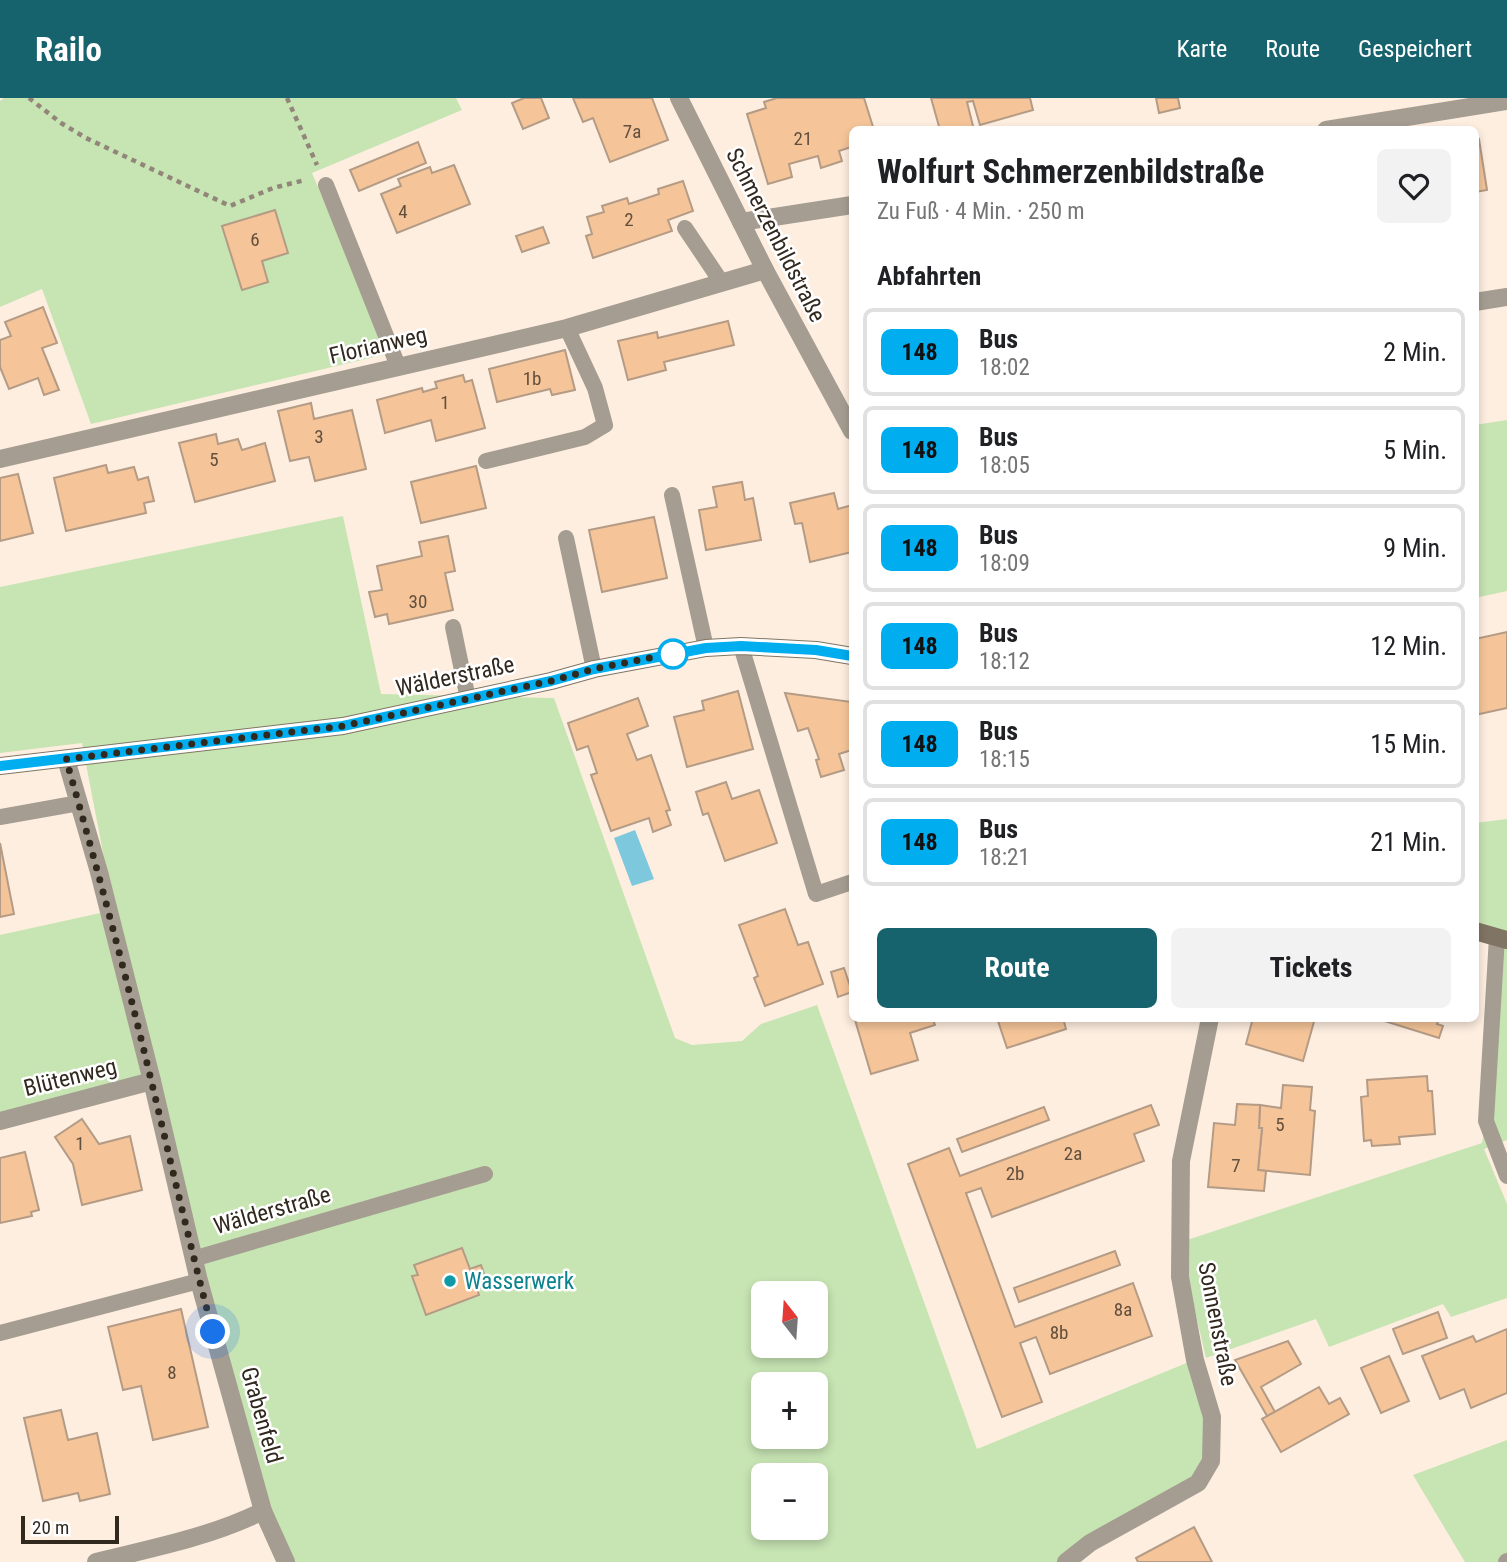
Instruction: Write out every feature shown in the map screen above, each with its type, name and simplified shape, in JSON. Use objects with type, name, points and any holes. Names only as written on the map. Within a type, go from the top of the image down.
[{"type":"main road","name":"Wälderstraße","points":[[0,766],[343,726],[551,681],[594,669],[706,648],[741,646],[816,650],[849,656]]},
{"type":"main road","points":[[1479,932],[1502,939]]},
{"type":"street","name":"Schmerzenbildstraße","points":[[679,98],[765,270],[847,410]]},
{"type":"street","points":[[1350,126],[1507,101]]},
{"type":"street","points":[[741,222],[849,205]]},
{"type":"street","name":"Florianweg","points":[[0,458],[567,328],[765,270]]},
{"type":"street","points":[[1479,301],[1507,297]]},
{"type":"street","name":"Wälderstraße","points":[[66,759],[99,872],[199,1281]]},
{"type":"street","name":"Sonnenstraße","points":[[1066,1562],[1090,1543],[1198,1483],[1211,1461],[1212,1417],[1195,1360],[1180,1278],[1181,1161],[1209,1022]]},
{"type":"street","name":"Blütenweg","points":[[0,1121],[152,1081]]},
{"type":"street","name":"Grabenfeld","points":[[199,1281],[263,1511],[286,1562]]},
{"type":"street","points":[[96,1562],[189,1540],[263,1511]]},
{"type":"lane","points":[[326,185],[398,366]]},
{"type":"lane","points":[[685,228],[722,283]]},
{"type":"lane","points":[[486,461],[585,437],[605,425],[596,388],[567,328]]},
{"type":"lane","points":[[672,495],[706,648]]},
{"type":"lane","points":[[566,538],[594,669]]},
{"type":"lane","points":[[453,627],[468,699]]},
{"type":"lane","points":[[741,646],[816,894],[849,883]]},
{"type":"lane","points":[[0,817],[79,803]]},
{"type":"lane","points":[[1502,939],[1486,1121],[1507,1176]]},
{"type":"lane","name":"Wälderstraße","points":[[193,1259],[485,1174]]},
{"type":"lane","points":[[0,1333],[199,1281]]},
{"type":"path","points":[[29,98],[61,124],[86,138],[230,206],[273,188],[304,180],[326,185]]},
{"type":"path","points":[[287,98],[326,185]]},
{"type":"green space","points":[[4,98],[456,98],[462,110],[312,173],[387,348],[383,355],[91,424],[42,289],[0,307],[0,101]]},
{"type":"green space","points":[[1507,420],[1507,591],[1479,597],[1479,424]]},
{"type":"green space","points":[[343,516],[381,694],[554,698],[675,1038],[692,1045],[742,1041],[761,1024],[817,1005],[977,1449],[1189,1362],[1209,1419],[1209,1459],[1196,1482],[1063,1562],[291,1562],[267,1509],[225,1356],[157,1079],[0,1115],[0,935],[114,910],[82,743],[0,753],[0,587]]},
{"type":"green space","points":[[1507,819],[1507,1140],[1484,1149],[1507,1204],[1507,1298],[1451,1317],[1443,1304],[1329,1347],[1316,1319],[1206,1358],[1187,1277],[1187,1240],[1482,1143],[1491,1095],[1500,942],[1479,933],[1479,822]]},
{"type":"green space","points":[[1507,1440],[1507,1562],[1465,1562],[1413,1475]]},
{"type":"water","points":[[635,830],[654,879],[632,886],[614,838]]},
{"type":"building","points":[[524,98],[541,98],[549,118],[523,129],[512,103]]},
{"type":"building","points":[[573,98],[652,98],[668,140],[610,162],[593,118],[583,122]]},
{"type":"building","points":[[777,98],[864,98],[873,126],[849,126],[849,148],[839,151],[842,161],[821,168],[818,156],[789,164],[792,177],[768,184],[747,114],[766,108],[764,102]]},
{"type":"building","points":[[931,98],[1030,98],[1033,110],[980,125],[973,101],[967,102],[973,126],[939,126]]},
{"type":"building","points":[[1156,98],[1178,98],[1180,108],[1159,113]]},
{"type":"building","points":[[1479,139],[1487,190],[1479,191]]},
{"type":"building","points":[[418,142],[426,163],[359,191],[350,170]]},
{"type":"building","points":[[454,165],[470,204],[397,233],[381,194],[401,186],[398,179],[430,167],[432,173]]},
{"type":"building","points":[[683,181],[693,211],[668,220],[672,231],[593,258],[586,236],[592,234],[587,217],[604,212],[602,206],[627,198],[629,204],[659,194],[658,189]]},
{"type":"building","points":[[275,210],[288,253],[262,261],[268,282],[242,290],[222,226]]},
{"type":"building","points":[[543,227],[549,243],[522,252],[516,236]]},
{"type":"building","points":[[43,307],[57,343],[42,348],[59,390],[44,395],[38,378],[9,389],[0,367],[0,340],[11,336],[5,322]]},
{"type":"building","points":[[728,321],[734,345],[664,362],[666,370],[628,380],[618,341],[657,332],[658,338]]},
{"type":"building","points":[[565,350],[575,390],[552,395],[550,389],[497,402],[489,369]]},
{"type":"building","points":[[463,375],[465,382],[472,380],[485,428],[436,441],[431,420],[385,433],[377,400],[422,388],[423,392],[437,388],[435,382]]},
{"type":"building","points":[[311,403],[314,419],[352,410],[366,469],[315,481],[309,457],[290,461],[278,411]]},
{"type":"building","points":[[216,434],[218,444],[238,439],[242,450],[265,443],[275,481],[195,502],[179,443]]},
{"type":"building","points":[[106,465],[108,473],[134,467],[138,480],[148,477],[154,501],[144,503],[146,513],[66,531],[54,478]]},
{"type":"building","points":[[476,466],[486,508],[421,523],[411,482]]},
{"type":"building","points":[[18,474],[33,533],[0,541],[0,478]]},
{"type":"building","points":[[742,482],[745,500],[753,498],[761,540],[706,550],[699,510],[717,507],[713,487]]},
{"type":"building","points":[[834,493],[838,509],[849,506],[849,553],[810,562],[802,523],[795,524],[790,503]]},
{"type":"building","points":[[654,517],[667,578],[602,592],[589,530]]},
{"type":"building","points":[[448,536],[455,571],[445,573],[453,610],[389,624],[387,614],[375,617],[369,592],[382,590],[377,566],[422,556],[419,542]]},
{"type":"building","points":[[1507,632],[1507,708],[1479,714],[1479,638]]},
{"type":"building","points":[[738,691],[753,749],[687,767],[674,717],[704,710],[702,701]]},
{"type":"building","points":[[785,693],[849,702],[849,751],[839,754],[844,770],[821,777],[816,760],[819,759],[808,728],[798,731]]},
{"type":"building","points":[[638,698],[648,726],[627,734],[637,760],[651,755],[670,810],[666,811],[671,825],[653,832],[649,818],[611,831],[591,775],[597,773],[588,746],[577,750],[568,723]]},
{"type":"building","points":[[726,782],[732,799],[759,790],[777,843],[725,861],[708,813],[703,815],[696,792]]},
{"type":"building","points":[[0,843],[14,914],[0,917]]},
{"type":"building","points":[[785,909],[798,945],[808,942],[823,984],[765,1006],[754,978],[758,976],[739,925]]},
{"type":"building","points":[[844,968],[849,993],[838,997],[831,972]]},
{"type":"building","points":[[856,1022],[934,1022],[935,1025],[910,1033],[918,1060],[871,1074]]},
{"type":"building","points":[[998,1022],[1064,1022],[1066,1029],[1007,1048]]},
{"type":"building","points":[[1252,1022],[1314,1022],[1303,1061],[1246,1044]]},
{"type":"building","points":[[1388,1022],[1438,1022],[1443,1026],[1439,1038]]},
{"type":"building","points":[[1427,1076],[1428,1091],[1432,1091],[1435,1134],[1399,1137],[1400,1144],[1372,1146],[1371,1140],[1364,1141],[1361,1097],[1368,1096],[1367,1080]]},
{"type":"building","points":[[1283,1085],[1312,1087],[1310,1110],[1315,1111],[1310,1175],[1258,1170],[1262,1128],[1259,1128],[1260,1105],[1281,1108]]},
{"type":"building","points":[[1237,1104],[1260,1105],[1259,1128],[1262,1128],[1258,1170],[1266,1171],[1264,1191],[1208,1187],[1214,1123],[1235,1125]]},
{"type":"building","points":[[1151,1105],[1159,1125],[1134,1134],[1144,1161],[992,1217],[981,1188],[966,1193],[1015,1327],[1133,1283],[1152,1336],[1050,1374],[1036,1337],[1020,1343],[1042,1402],[1002,1417],[908,1164],[949,1148],[960,1176]]},
{"type":"building","points":[[1044,1107],[1049,1120],[962,1152],[957,1139]]},
{"type":"building","points":[[82,1119],[99,1144],[130,1136],[142,1190],[82,1205],[73,1164],[55,1137]]},
{"type":"building","points":[[25,1152],[39,1210],[31,1212],[32,1216],[0,1223],[0,1158]]},
{"type":"building","name":"Wasserwerk","points":[[462,1248],[470,1269],[481,1265],[488,1285],[477,1289],[479,1295],[426,1315],[412,1276],[418,1275],[414,1265]]},
{"type":"building","points":[[1115,1251],[1120,1265],[1019,1302],[1014,1288]]},
{"type":"building","points":[[181,1309],[208,1427],[153,1440],[141,1386],[123,1390],[108,1327]]},
{"type":"building","points":[[1438,1312],[1447,1338],[1403,1354],[1393,1329]]},
{"type":"building","points":[[1507,1329],[1507,1393],[1471,1408],[1464,1389],[1440,1399],[1422,1356],[1473,1336],[1476,1342]]},
{"type":"building","points":[[1288,1341],[1301,1364],[1261,1387],[1275,1412],[1267,1416],[1235,1360]]},
{"type":"building","points":[[1389,1356],[1409,1401],[1381,1413],[1361,1368]]},
{"type":"building","points":[[1319,1387],[1329,1404],[1340,1398],[1349,1414],[1281,1452],[1262,1419]]},
{"type":"building","points":[[61,1410],[68,1440],[97,1433],[110,1494],[80,1501],[78,1493],[43,1501],[24,1418]]},
{"type":"building","points":[[1194,1527],[1212,1562],[1138,1562],[1136,1558]]},
{"type":"bus line","name":"148","points":[[0,766],[343,726],[551,681],[594,669],[706,648],[741,646],[816,650],[849,656]]},
{"type":"place","name":"Wasserwerk","points":[[450,1281]]},
{"type":"route","points":[[213,1332],[99,872],[66,759],[343,726],[679,652],[673,654]]}]
